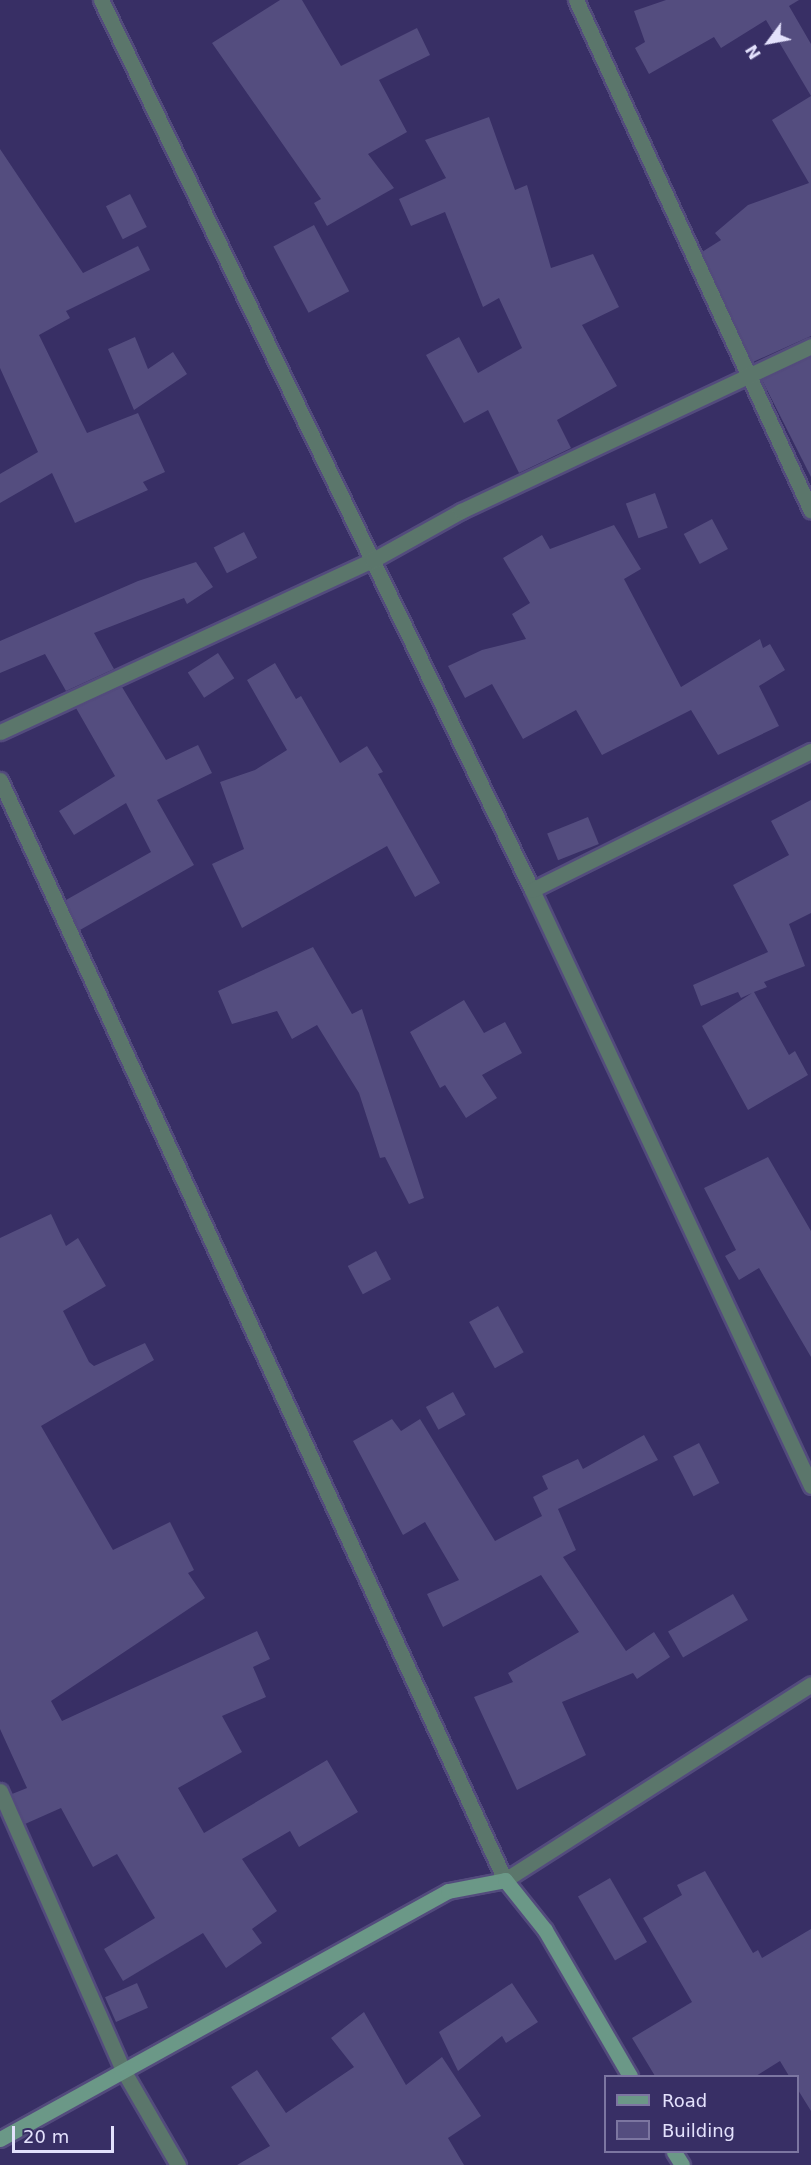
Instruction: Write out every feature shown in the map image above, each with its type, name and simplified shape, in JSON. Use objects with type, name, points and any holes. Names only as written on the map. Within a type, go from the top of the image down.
[{"type":"street","points":[[101,0],[531,890],[811,1486]]},
{"type":"street","points":[[576,0],[811,512]]},
{"type":"street","points":[[0,732],[373,560],[460,512],[811,346]]},
{"type":"street","points":[[531,890],[811,751]]},
{"type":"street","points":[[0,780],[505,1880],[545,1930],[629,2075]]},
{"type":"street","points":[[0,2139],[447,1890],[505,1880],[811,1684]]},
{"type":"street","points":[[0,1791],[123,2070],[178,2165]]},
{"type":"building","points":[[280,0],[302,0],[341,66],[417,28],[430,55],[379,80],[407,132],[368,154],[394,188],[327,226],[314,203],[321,199],[212,43]]},
{"type":"building","points":[[666,0],[799,0],[789,6],[811,44],[811,96],[766,20],[721,48],[714,37],[649,74],[635,48],[645,42],[634,11]]},
{"type":"building","points":[[811,96],[811,336],[753,362],[702,252],[721,240],[715,233],[748,205],[809,183],[772,120]]},
{"type":"building","points":[[489,117],[515,190],[527,185],[551,268],[593,254],[619,307],[582,325],[617,386],[557,420],[571,448],[519,473],[488,410],[464,423],[426,355],[459,337],[478,373],[522,348],[499,298],[483,307],[445,212],[411,226],[399,199],[446,178],[425,140]]},
{"type":"building","points":[[0,149],[83,273],[138,246],[150,270],[66,311],[70,318],[39,335],[87,433],[138,413],[165,472],[143,482],[148,490],[75,523],[52,473],[0,503],[0,474],[38,452],[0,368]]},
{"type":"building","points":[[130,194],[147,227],[123,239],[106,206]]},
{"type":"building","points":[[314,225],[349,291],[309,313],[273,247]]},
{"type":"building","points":[[135,337],[148,369],[173,352],[187,374],[134,410],[108,349]]},
{"type":"building","points":[[811,357],[811,477],[762,380]]},
{"type":"building","points":[[655,493],[668,528],[639,538],[626,504]]},
{"type":"building","points":[[712,519],[728,549],[700,564],[684,534]]},
{"type":"building","points":[[614,525],[641,569],[624,579],[681,687],[760,639],[763,648],[770,644],[785,670],[759,686],[779,726],[718,755],[691,710],[602,755],[576,710],[523,739],[492,684],[465,698],[448,666],[482,650],[526,639],[512,614],[530,603],[503,558],[542,535],[550,549]]},
{"type":"building","points":[[244,532],[257,558],[227,573],[214,547]]},
{"type":"building","points":[[196,562],[213,587],[187,604],[184,598],[94,633],[114,669],[66,691],[45,654],[0,673],[0,641],[138,581]]},
{"type":"building","points":[[218,653],[234,678],[204,698],[188,673]]},
{"type":"building","points":[[275,663],[296,699],[301,696],[340,763],[367,746],[383,772],[378,774],[440,883],[415,897],[387,846],[242,928],[212,864],[244,849],[220,782],[255,770],[287,750],[247,680]]},
{"type":"building","points":[[122,687],[166,760],[198,745],[212,773],[157,800],[194,865],[80,930],[66,900],[151,852],[126,803],[74,835],[59,811],[115,776],[76,708]]},
{"type":"building","points":[[811,800],[811,913],[789,924],[805,966],[764,982],[767,987],[754,992],[789,1055],[795,1051],[808,1075],[748,1110],[702,1026],[752,993],[741,998],[738,992],[701,1006],[693,985],[768,952],[733,885],[789,855],[771,821]]},
{"type":"building","points":[[588,817],[599,844],[558,860],[547,833]]},
{"type":"building","points":[[313,947],[352,1014],[362,1009],[424,1198],[409,1204],[385,1157],[380,1158],[359,1093],[317,1025],[292,1039],[277,1011],[232,1024],[218,991]]},
{"type":"building","points":[[464,1000],[484,1033],[505,1022],[522,1053],[482,1075],[497,1098],[466,1118],[445,1085],[440,1088],[410,1032]]},
{"type":"building","points":[[768,1157],[811,1231],[811,1357],[759,1268],[739,1280],[725,1256],[736,1250],[704,1188]]},
{"type":"building","points":[[51,1214],[66,1246],[78,1238],[106,1286],[63,1311],[89,1362],[94,1366],[145,1343],[154,1360],[41,1426],[113,1550],[170,1522],[194,1570],[188,1573],[205,1598],[51,1701],[62,1721],[257,1631],[270,1659],[253,1667],[266,1697],[222,1716],[242,1752],[178,1788],[204,1833],[327,1760],[358,1812],[299,1847],[290,1831],[242,1859],[277,1911],[252,1929],[262,1943],[226,1968],[203,1933],[123,1981],[104,1949],[155,1918],[117,1854],[93,1867],[61,1808],[25,1824],[12,1794],[27,1788],[0,1729],[0,1238]]},
{"type":"building","points":[[376,1251],[391,1279],[363,1294],[348,1266]]},
{"type":"building","points":[[498,1306],[524,1352],[495,1368],[469,1322]]},
{"type":"building","points":[[453,1392],[466,1415],[438,1430],[426,1407]]},
{"type":"building","points":[[392,1419],[401,1431],[420,1419],[495,1541],[542,1516],[533,1497],[548,1489],[542,1476],[578,1459],[583,1469],[644,1435],[658,1460],[558,1509],[576,1550],[563,1557],[626,1651],[654,1632],[670,1657],[637,1679],[633,1673],[562,1702],[586,1755],[517,1790],[474,1697],[513,1682],[508,1673],[579,1632],[541,1575],[443,1627],[427,1594],[459,1580],[425,1522],[403,1535],[353,1441]]},
{"type":"building","points":[[699,1443],[719,1483],[694,1496],[673,1456]]},
{"type":"building","points":[[733,1594],[748,1620],[683,1657],[668,1632]]},
{"type":"building","points":[[705,1871],[753,1953],[758,1950],[762,1958],[811,1929],[811,2111],[799,2092],[799,2075],[788,2075],[780,2061],[758,2075],[654,2075],[632,2038],[692,2002],[643,1918],[682,1895],[677,1885]]},
{"type":"building","points":[[610,1878],[647,1942],[615,1961],[578,1896]]},
{"type":"building","points":[[137,1983],[148,2008],[116,2022],[105,1997]]},
{"type":"building","points":[[512,1983],[538,2022],[506,2043],[502,2036],[458,2071],[439,2032]]},
{"type":"building","points":[[364,2012],[406,2085],[442,2057],[481,2116],[448,2138],[464,2165],[237,2165],[270,2146],[231,2087],[257,2070],[286,2113],[354,2067],[331,2038]]}]
